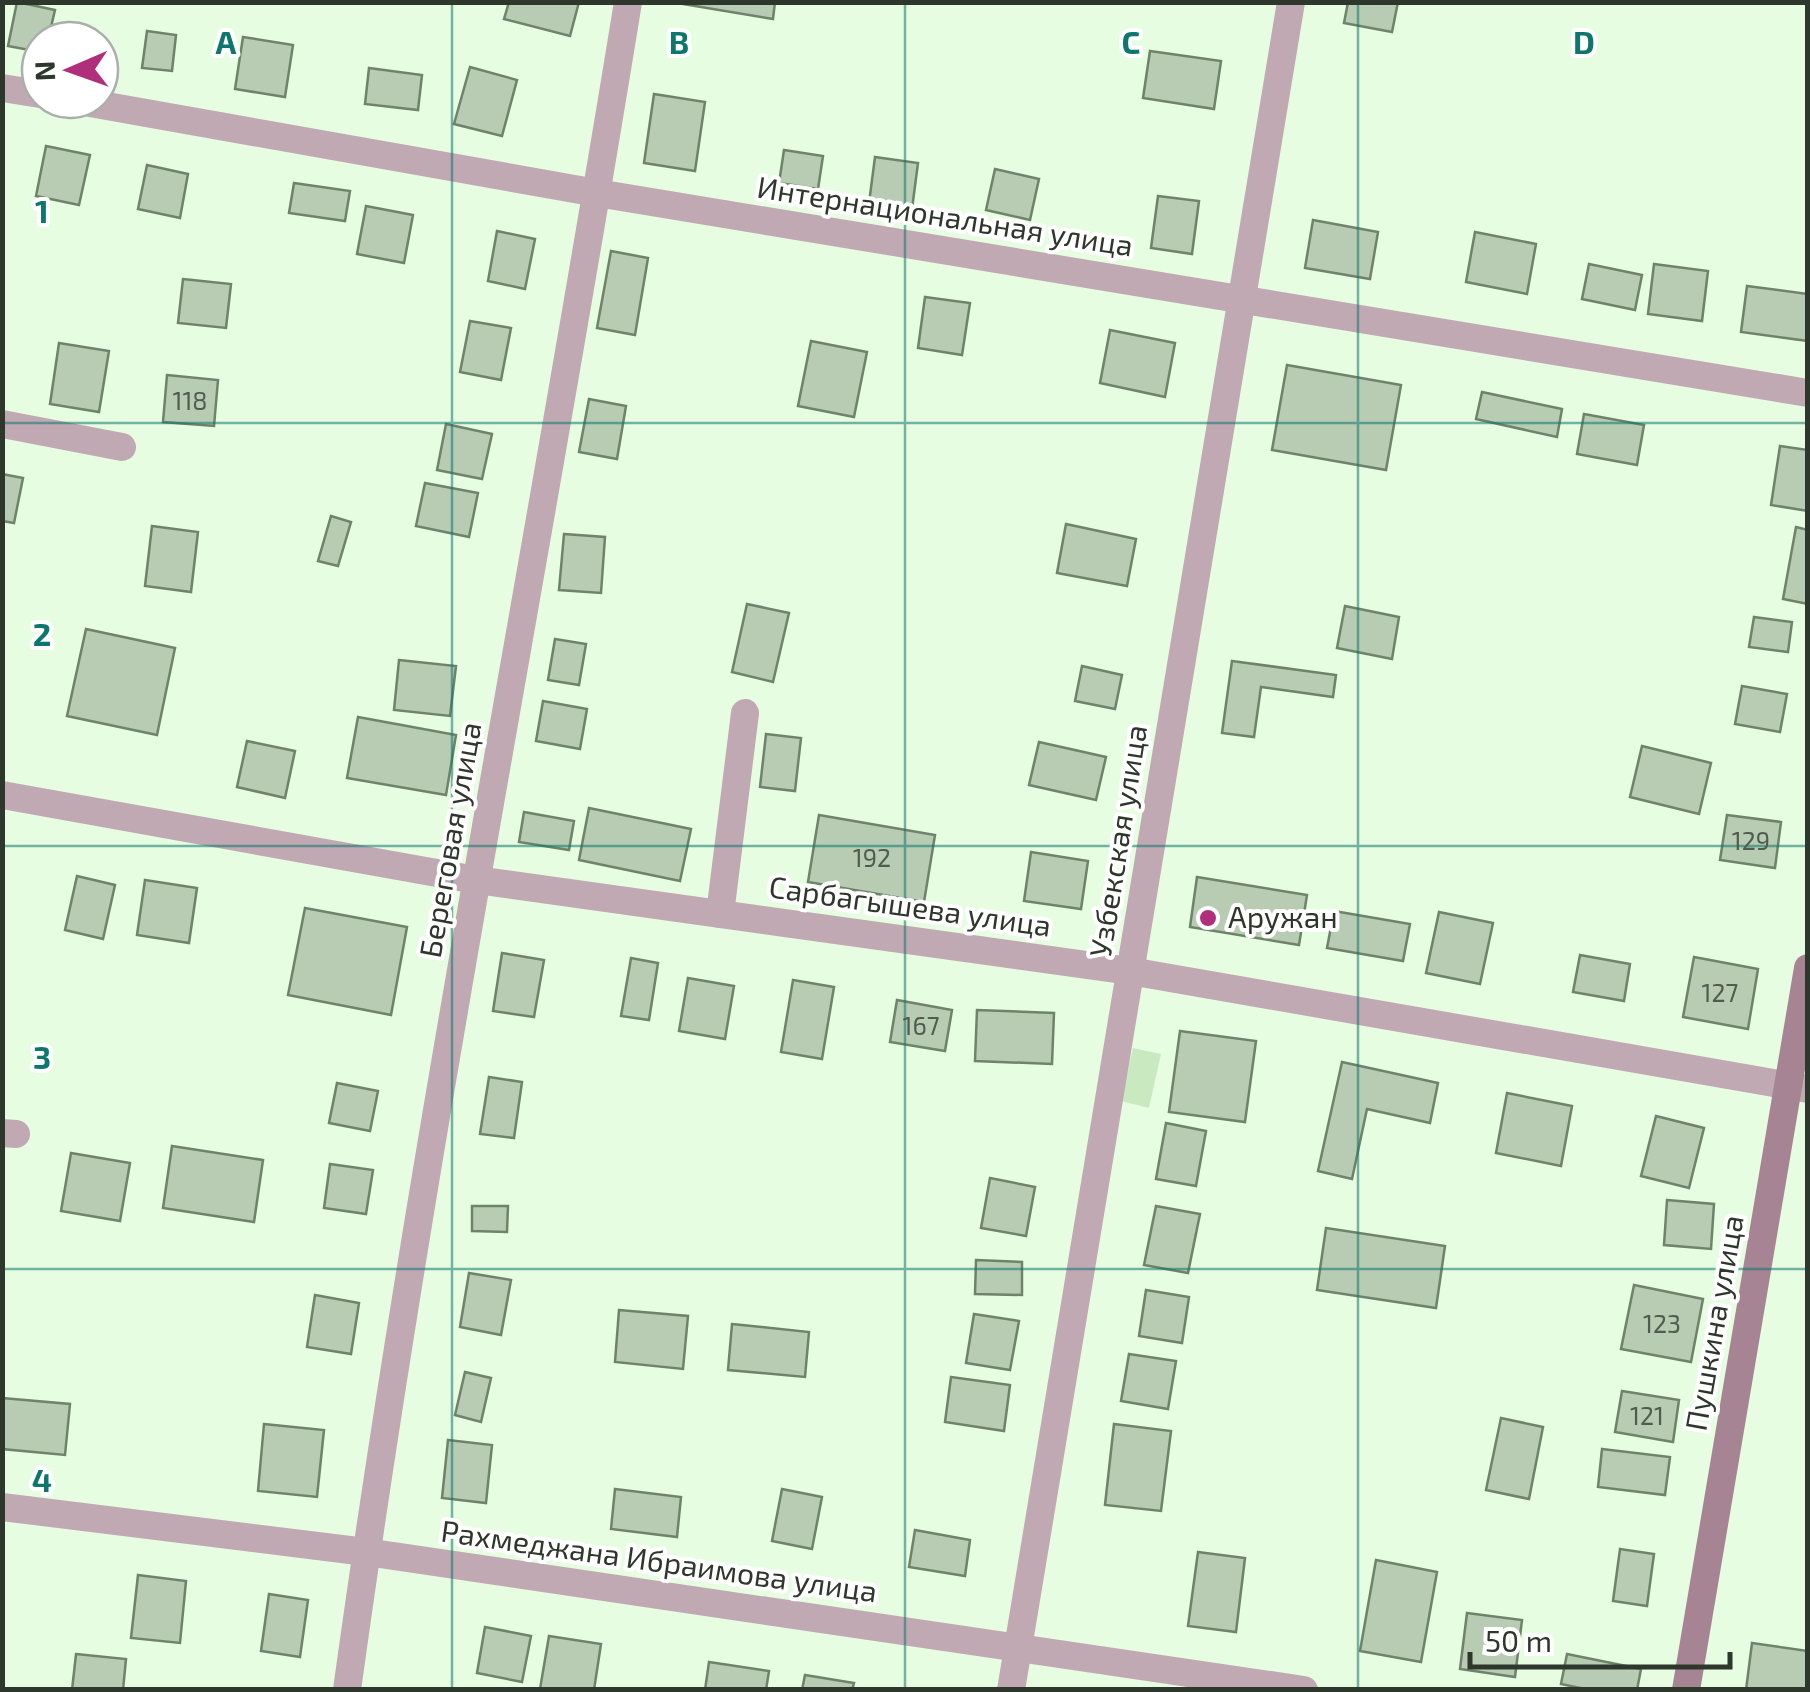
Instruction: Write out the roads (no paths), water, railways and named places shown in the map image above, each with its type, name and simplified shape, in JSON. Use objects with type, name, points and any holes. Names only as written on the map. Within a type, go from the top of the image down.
[{"type":"main road","name":"Пушкина улица","points":[[1686,1690],[1798,1088],[1808,968]]},
{"type":"street","name":"Береговая улица","points":[[348,1690],[366,1552],[476,880],[628,2]]},
{"type":"street","name":"Узбекская улица","points":[[1011,1690],[1291,2]]},
{"type":"street","name":"Интернациональная улица","points":[[120,109],[597,193],[1808,393]]},
{"type":"street","points":[[2,424],[122,448]]},
{"type":"street","points":[[720,914],[745,713]]},
{"type":"street","name":"Сарбагышева улица","points":[[2,795],[476,880],[1130,971],[1798,1088]]},
{"type":"street","name":"Рахмеджана Ибраимова улица","points":[[2,1506],[366,1552],[1304,1690]]},
{"type":"place","name":"Аружан","points":[[1208,918]]}]
